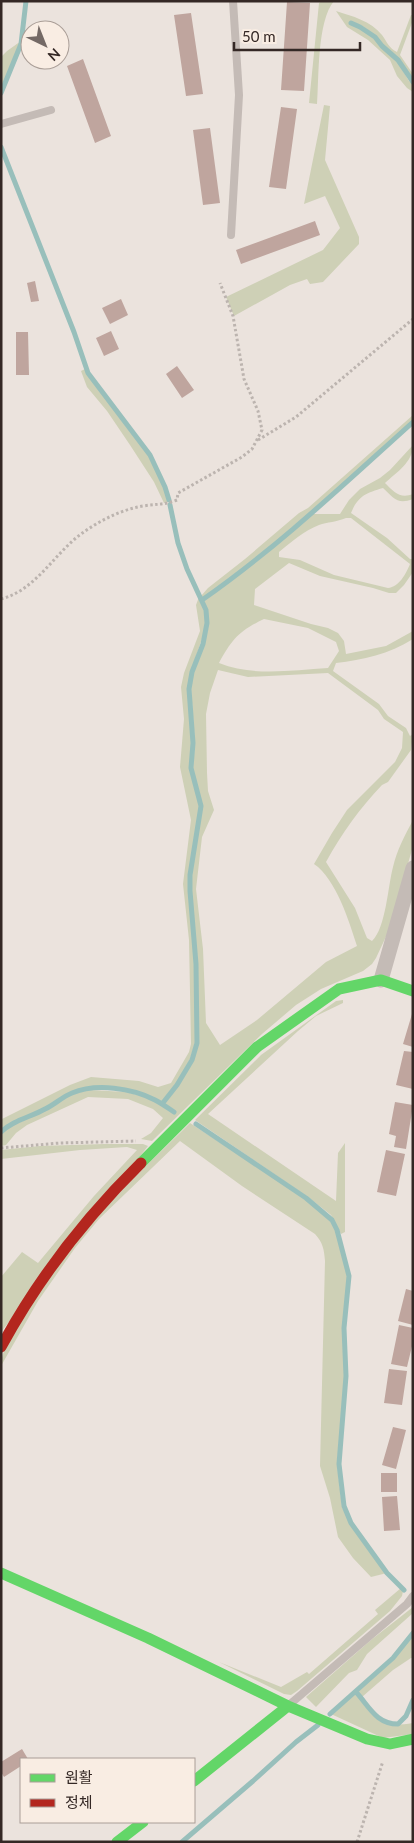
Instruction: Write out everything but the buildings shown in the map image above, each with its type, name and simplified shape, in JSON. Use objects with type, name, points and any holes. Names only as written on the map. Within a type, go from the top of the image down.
[{"type":"street","points":[[381,980],[413,868]]},
{"type":"street","points":[[1,1347],[41,1279],[73,1237],[116,1187],[257,1047],[339,988],[381,980],[413,991]]},
{"type":"street","points":[[1,1573],[148,1638],[288,1706],[367,1739],[390,1744],[413,1739]]},
{"type":"street","points":[[195,1780],[288,1706]]},
{"type":"street","points":[[118,1842],[141,1823]]},
{"type":"lane","points":[[231,235],[239,95],[233,1]]},
{"type":"lane","points":[[1,124],[51,110]]},
{"type":"lane","points":[[288,1706],[413,1596]]},
{"type":"path","points":[[1,599],[17,594],[80,535],[112,515],[146,505],[165,505],[177,500],[178,493],[242,457],[252,449],[262,430],[261,422],[244,379],[236,326],[220,283]]},
{"type":"path","points":[[258,440],[296,417],[413,319]]},
{"type":"path","points":[[1,1148],[89,1142],[140,1141],[158,1145]]},
{"type":"path","points":[[357,1842],[390,1744]]},
{"type":"green space","points":[[322,1],[334,1],[328,10],[324,22],[317,104],[309,103],[319,3]]},
{"type":"green space","points":[[336,11],[361,20],[378,30],[390,47],[397,52],[411,15],[413,15],[413,20],[400,55],[413,74],[413,80],[399,59],[383,46],[376,36],[361,25],[349,23],[374,38],[397,61],[409,81],[413,83],[413,92],[397,76],[390,60],[368,40],[347,27]]},
{"type":"green space","points":[[20,42],[1,89],[1,57]]},
{"type":"green space","points":[[324,105],[330,106],[325,160],[359,237],[359,244],[323,282],[310,284],[307,279],[290,285],[234,316],[226,297],[323,250],[340,228],[325,196],[304,204]]},
{"type":"green space","points":[[85,369],[149,456],[164,487],[168,502],[164,503],[154,482],[130,445],[107,411],[87,387],[81,371]]},
{"type":"green space","points":[[413,415],[413,420],[310,512],[257,557],[202,598],[201,596],[208,588],[299,513],[308,508]]},
{"type":"green space","points":[[413,445],[407,462],[385,483],[394,492],[401,495],[413,494],[413,499],[399,501],[383,488],[363,496],[351,513],[387,538],[410,559],[413,559],[413,572],[396,593],[389,593],[320,576],[289,563],[255,589],[254,605],[328,628],[338,633],[344,641],[346,654],[386,646],[413,631],[413,639],[395,649],[376,656],[336,663],[333,671],[379,704],[388,716],[406,728],[410,736],[413,734],[411,750],[388,782],[382,785],[359,812],[326,862],[355,908],[367,938],[372,941],[377,935],[383,917],[397,855],[413,820],[413,846],[390,928],[376,958],[363,971],[321,989],[296,1005],[262,1034],[152,1141],[141,1139],[151,1133],[163,1118],[153,1109],[128,1099],[88,1097],[27,1125],[16,1133],[6,1145],[1,1146],[1,1134],[7,1128],[47,1110],[72,1094],[90,1090],[126,1092],[154,1101],[173,1113],[175,1111],[163,1104],[178,1085],[193,1060],[198,1043],[198,964],[191,891],[202,806],[193,768],[195,743],[191,689],[193,672],[208,630],[207,610],[203,600],[252,565],[312,514],[340,514],[349,500],[360,489],[390,470]],"holes":[[[351,518],[410,564],[399,583],[388,588],[334,575],[300,560],[279,557],[279,552],[308,530]],[[264,619],[308,628],[336,642],[339,651],[328,668],[259,671],[246,670],[219,663],[237,636]],[[218,670],[248,677],[328,673],[378,710],[384,719],[403,732],[402,748],[395,762],[347,810],[314,864],[329,880],[341,901],[357,946],[326,962],[257,1020],[220,1045],[206,1023],[203,949],[196,889],[202,837],[214,810],[208,791],[207,773],[206,714],[210,693]]]},
{"type":"green space","points":[[199,597],[205,610],[205,630],[191,671],[188,689],[192,743],[190,768],[200,806],[189,875],[195,964],[195,1043],[190,1059],[176,1084],[161,1103],[129,1090],[93,1087],[68,1093],[45,1108],[1,1130],[2,1119],[70,1085],[91,1077],[139,1081],[158,1087],[171,1083],[189,1052],[191,1044],[189,940],[183,884],[191,820],[180,767],[184,719],[181,687],[184,673],[200,631],[196,605]]},
{"type":"green space","points":[[343,1000],[343,1003],[316,1016],[298,1031],[208,1114],[336,1201],[338,1153],[345,1143],[345,1232],[341,1234],[331,1215],[308,1197],[195,1120],[261,1055],[336,1001]]},
{"type":"green space","points":[[190,1123],[306,1199],[331,1220],[336,1231],[348,1276],[343,1328],[345,1376],[337,1464],[342,1507],[350,1524],[387,1573],[371,1577],[353,1558],[338,1537],[330,1498],[320,1466],[325,1261],[321,1243],[315,1234],[242,1186],[180,1141],[99,1219],[75,1248],[38,1301],[1,1366],[1,1360],[10,1340],[35,1296],[54,1269],[119,1193]]},
{"type":"green space","points":[[143,1144],[148,1146],[1,1332],[1,1277],[22,1252],[38,1263],[94,1196],[137,1150],[127,1147],[80,1150],[1,1159],[1,1150],[40,1146]]},
{"type":"green space","points":[[401,1588],[403,1591],[402,1596],[390,1611],[291,1695],[284,1694],[219,1662],[281,1687],[307,1672],[309,1674],[378,1614],[375,1610]]},
{"type":"green space","points":[[413,1607],[413,1613],[367,1654],[357,1670],[349,1673],[316,1707],[306,1697],[371,1640]]},
{"type":"green space","points":[[413,1635],[413,1658],[393,1670],[362,1697],[357,1692],[394,1659]]},
{"type":"green space","points":[[356,1693],[378,1719],[391,1724],[413,1723],[413,1734],[383,1738],[331,1714]]},
{"type":"waterway","points":[[1,93],[21,44],[26,1]]},
{"type":"waterway","points":[[351,23],[375,37],[398,60],[413,82]]},
{"type":"waterway","points":[[1,147],[74,332],[88,373],[150,455],[169,500]]},
{"type":"waterway","points":[[202,600],[284,537],[413,422]]},
{"type":"waterway","points":[[162,1104],[177,1085],[192,1060],[197,1043],[196,964],[190,875],[201,806],[191,768],[193,743],[189,689],[192,672],[203,644],[207,623],[206,610],[187,569],[178,543],[170,505]]},
{"type":"waterway","points":[[1,1132],[11,1124],[40,1112],[68,1095],[92,1088],[114,1088],[136,1092],[155,1100],[174,1112]]},
{"type":"waterway","points":[[196,1124],[306,1198],[332,1220],[337,1230],[349,1276],[344,1328],[346,1376],[339,1464],[344,1506],[351,1523],[387,1573],[404,1590]]},
{"type":"waterway","points":[[330,1714],[393,1658],[413,1633]]},
{"type":"waterway","points":[[356,1692],[378,1718],[390,1723],[398,1724],[406,1716],[413,1700]]},
{"type":"waterway","points":[[182,1842],[318,1725]]},
{"type":"traffic: fast","points":[[141,1163],[257,1047],[339,989],[381,980],[413,991]]},
{"type":"traffic: fast","points":[[1,1573],[148,1638],[288,1706],[367,1739],[390,1744],[413,1739]]},
{"type":"traffic: fast","points":[[195,1780],[288,1706]]},
{"type":"traffic: fast","points":[[117,1842],[142,1823]]},
{"type":"traffic: jam","points":[[1,1347],[31,1297],[64,1250],[100,1206],[141,1163]]}]
